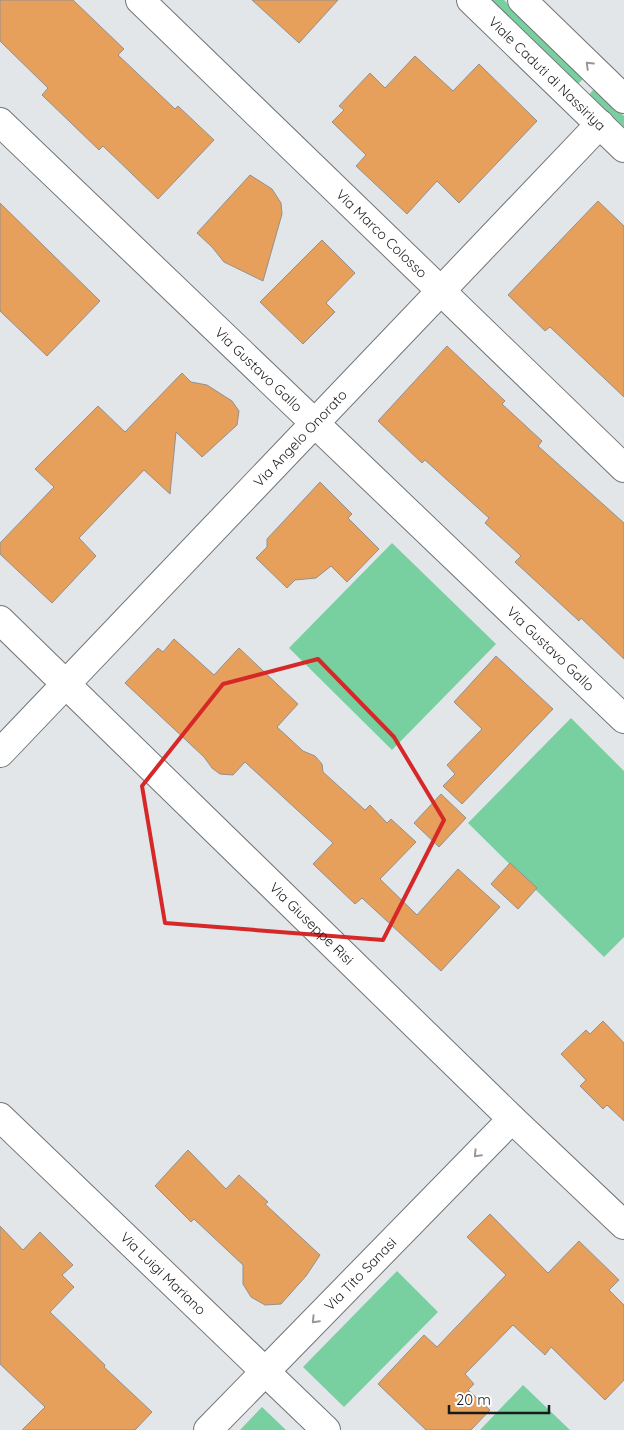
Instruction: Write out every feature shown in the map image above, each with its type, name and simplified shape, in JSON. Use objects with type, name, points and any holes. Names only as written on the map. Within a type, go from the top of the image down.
[{"type":"street","name":"Via Marco Colosso","points":[[140,0],[624,468]]},
{"type":"street","name":"Viale Caduti di Nassiriya","points":[[471,0],[624,148]]},
{"type":"street","points":[[522,0],[624,99]]},
{"type":"street","name":"Via Gustavo Gallo","points":[[0,122],[624,719]]},
{"type":"street","name":"Via Angelo Onorato","points":[[0,753],[600,124]]},
{"type":"street","name":"Via Giuseppe Risi","points":[[0,620],[512,1119],[624,1225]]},
{"type":"street","name":"Via Luigi Mariano","points":[[0,1117],[326,1430]]},
{"type":"street","name":"Via Tito Sanasi","points":[[208,1430],[512,1119]]},
{"type":"highlighted area","points":[[318,659],[394,737],[444,820],[383,940],[259,932],[165,923],[142,786],[223,684]]},
{"type":"green space","points":[[487,0],[504,0],[584,78],[576,86]]},
{"type":"green space","points":[[595,88],[624,116],[624,134],[586,98]]},
{"type":"green space","points":[[392,543],[496,644],[392,750],[289,648]]},
{"type":"green space","points":[[571,718],[624,771],[624,937],[604,957],[468,823]]},
{"type":"green space","points":[[397,1271],[438,1312],[344,1407],[303,1367]]},
{"type":"green space","points":[[523,1385],[570,1430],[480,1430]]},
{"type":"green space","points":[[262,1407],[286,1430],[240,1430]]},
{"type":"building","points":[[0,0],[73,0],[124,49],[118,55],[175,109],[178,106],[214,140],[158,199],[103,146],[99,150],[42,95],[48,88],[0,41]]},
{"type":"building","points":[[252,0],[338,0],[299,43]]},
{"type":"building","points":[[415,56],[453,91],[479,64],[537,121],[459,203],[437,181],[407,214],[356,166],[366,155],[332,122],[344,110],[339,106],[370,73],[385,88]]},
{"type":"building","points":[[250,175],[272,189],[281,203],[282,214],[263,281],[224,262],[197,233]]},
{"type":"building","points":[[598,201],[624,226],[624,397],[550,327],[545,331],[508,295]]},
{"type":"building","points":[[0,203],[100,301],[47,356],[0,311]]},
{"type":"building","points":[[322,240],[355,273],[326,303],[335,312],[303,344],[260,302]]},
{"type":"building","points":[[447,346],[505,401],[502,404],[542,441],[538,446],[624,523],[624,659],[581,618],[579,621],[515,562],[521,556],[485,523],[489,518],[425,460],[422,463],[378,421]]},
{"type":"building","points":[[182,373],[191,382],[207,385],[232,401],[239,411],[237,425],[202,457],[176,432],[170,494],[144,470],[79,538],[96,556],[52,603],[0,554],[0,543],[54,487],[35,469],[98,406],[125,432]]},
{"type":"building","points":[[320,482],[352,514],[348,518],[379,549],[347,582],[331,566],[316,578],[295,580],[287,588],[256,558],[267,547],[267,539]]},
{"type":"building","points":[[174,639],[214,675],[239,648],[298,704],[277,727],[303,751],[315,756],[322,764],[323,772],[365,810],[370,805],[387,823],[391,819],[416,842],[380,879],[417,915],[458,869],[500,907],[441,971],[362,898],[355,904],[313,864],[333,843],[245,762],[233,775],[220,774],[125,683],[158,648],[163,652]]},
{"type":"building","points":[[496,656],[553,709],[462,804],[443,786],[455,774],[447,765],[482,729],[454,702]]},
{"type":"building","points":[[441,794],[466,818],[439,847],[414,823]]},
{"type":"building","points":[[510,863],[537,888],[518,909],[491,884]]},
{"type":"building","points":[[603,1021],[624,1043],[624,1121],[607,1105],[603,1109],[580,1086],[586,1080],[561,1054],[586,1030],[590,1034]]},
{"type":"building","points":[[188,1150],[226,1189],[239,1175],[268,1202],[265,1204],[320,1255],[306,1276],[281,1304],[265,1305],[251,1297],[243,1284],[243,1265],[194,1219],[191,1222],[155,1186]]},
{"type":"building","points":[[490,1214],[548,1273],[579,1241],[619,1280],[609,1290],[624,1305],[624,1380],[605,1400],[551,1347],[545,1355],[513,1325],[465,1374],[474,1384],[468,1390],[490,1410],[471,1430],[426,1430],[378,1384],[424,1335],[437,1347],[506,1275],[467,1237]]},
{"type":"building","points":[[0,1226],[23,1250],[40,1232],[73,1265],[62,1275],[74,1287],[50,1312],[152,1412],[135,1430],[22,1430],[45,1407],[0,1364]]}]
